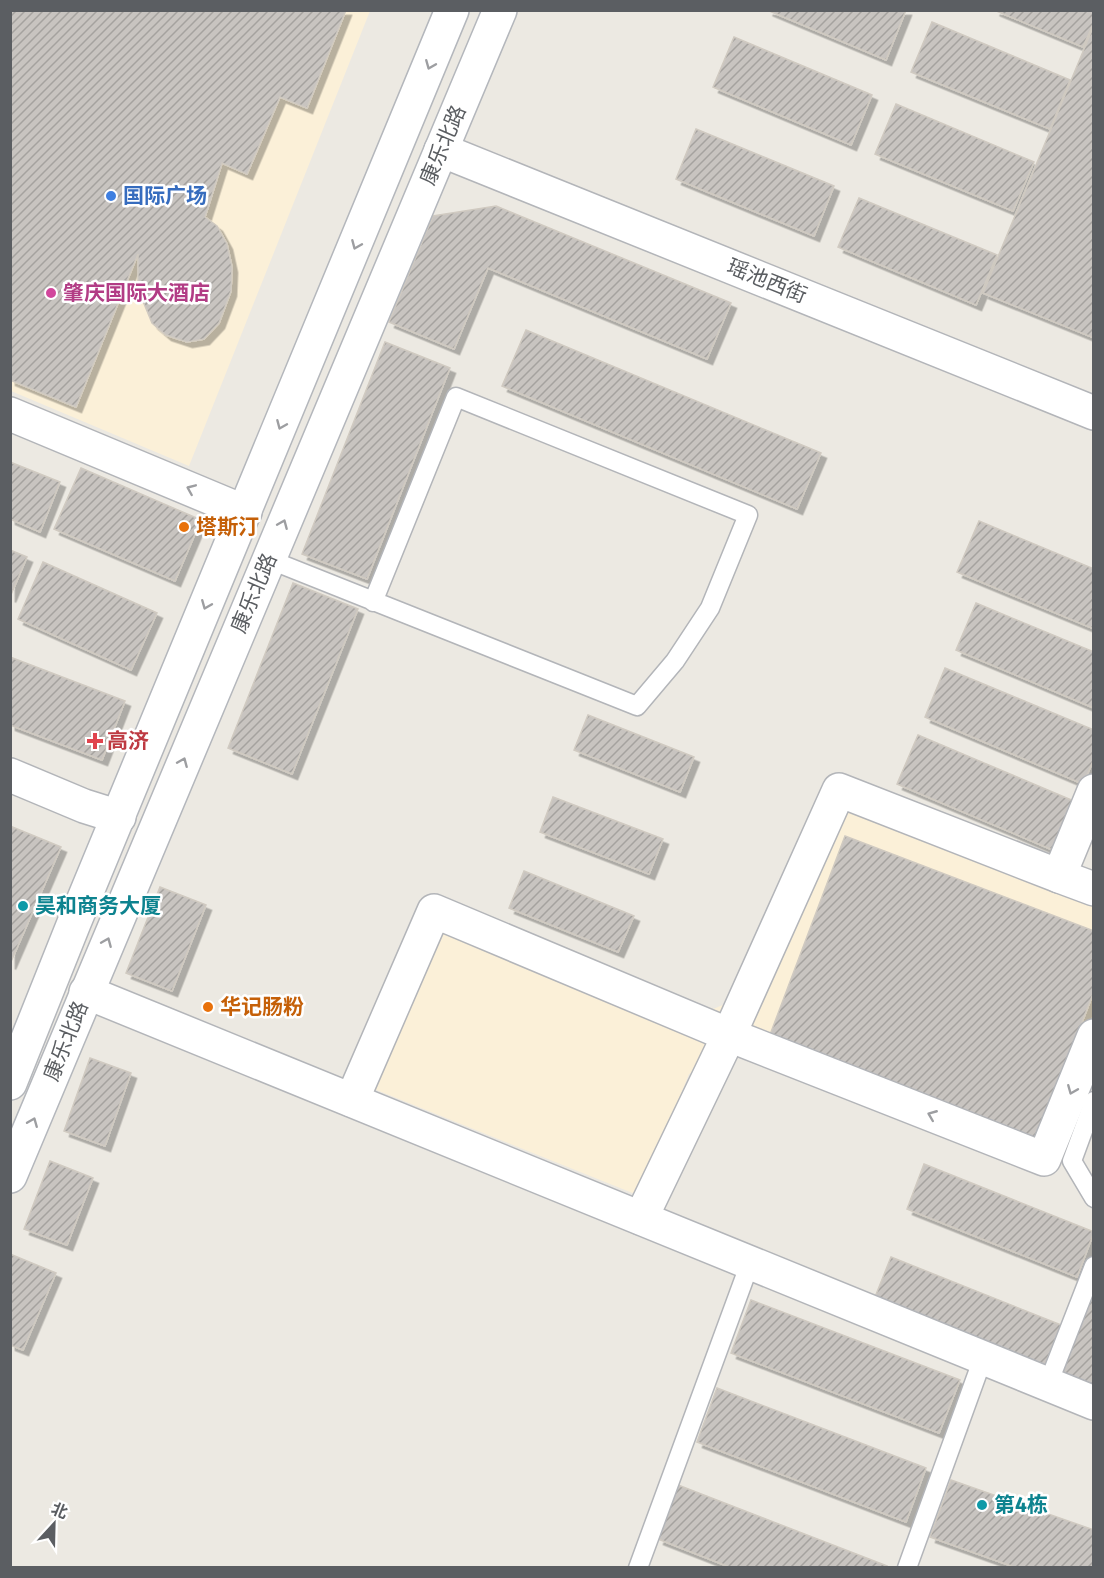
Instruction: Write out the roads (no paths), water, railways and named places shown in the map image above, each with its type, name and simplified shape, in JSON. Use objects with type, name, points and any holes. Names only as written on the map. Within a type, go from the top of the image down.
[{"type":"street","name":"康乐北路","points":[[10,1083],[452,10]]},
{"type":"street","name":"康乐北路","points":[[10,1176],[500,10]]},
{"type":"street","name":"瑶池西街","points":[[441,150],[1094,412]]},
{"type":"street","points":[[10,414],[244,512]]},
{"type":"street","points":[[10,775],[84,806],[119,817]]},
{"type":"street","points":[[641,1218],[729,1035],[839,790],[1094,889]]},
{"type":"street","points":[[1059,876],[1094,791]]},
{"type":"street","points":[[352,1100],[434,911],[729,1035],[1044,1159],[1094,1036]]},
{"type":"street","points":[[86,992],[1094,1403]]},
{"type":"lane","points":[[268,560],[373,602],[637,706],[675,661],[710,609],[748,515],[456,397],[373,602]]},
{"type":"lane","points":[[1094,1101],[1072,1161],[1094,1198]]},
{"type":"lane","points":[[639,1568],[750,1263]]},
{"type":"lane","points":[[1048,1384],[1094,1266]]},
{"type":"lane","points":[[907,1568],[982,1358]]},
{"type":"place","name":"国际广场","points":[[111,196]]},
{"type":"place","name":"肇庆国际大酒店","points":[[51,293]]},
{"type":"place","name":"塔斯汀","points":[[184,527]]},
{"type":"place","name":"高济","points":[[95,741]]},
{"type":"place","name":"昊和商务大厦","points":[[23,906]]},
{"type":"place","name":"华记肠粉","points":[[208,1007]]},
{"type":"place","name":"第4栋","points":[[982,1505]]}]
